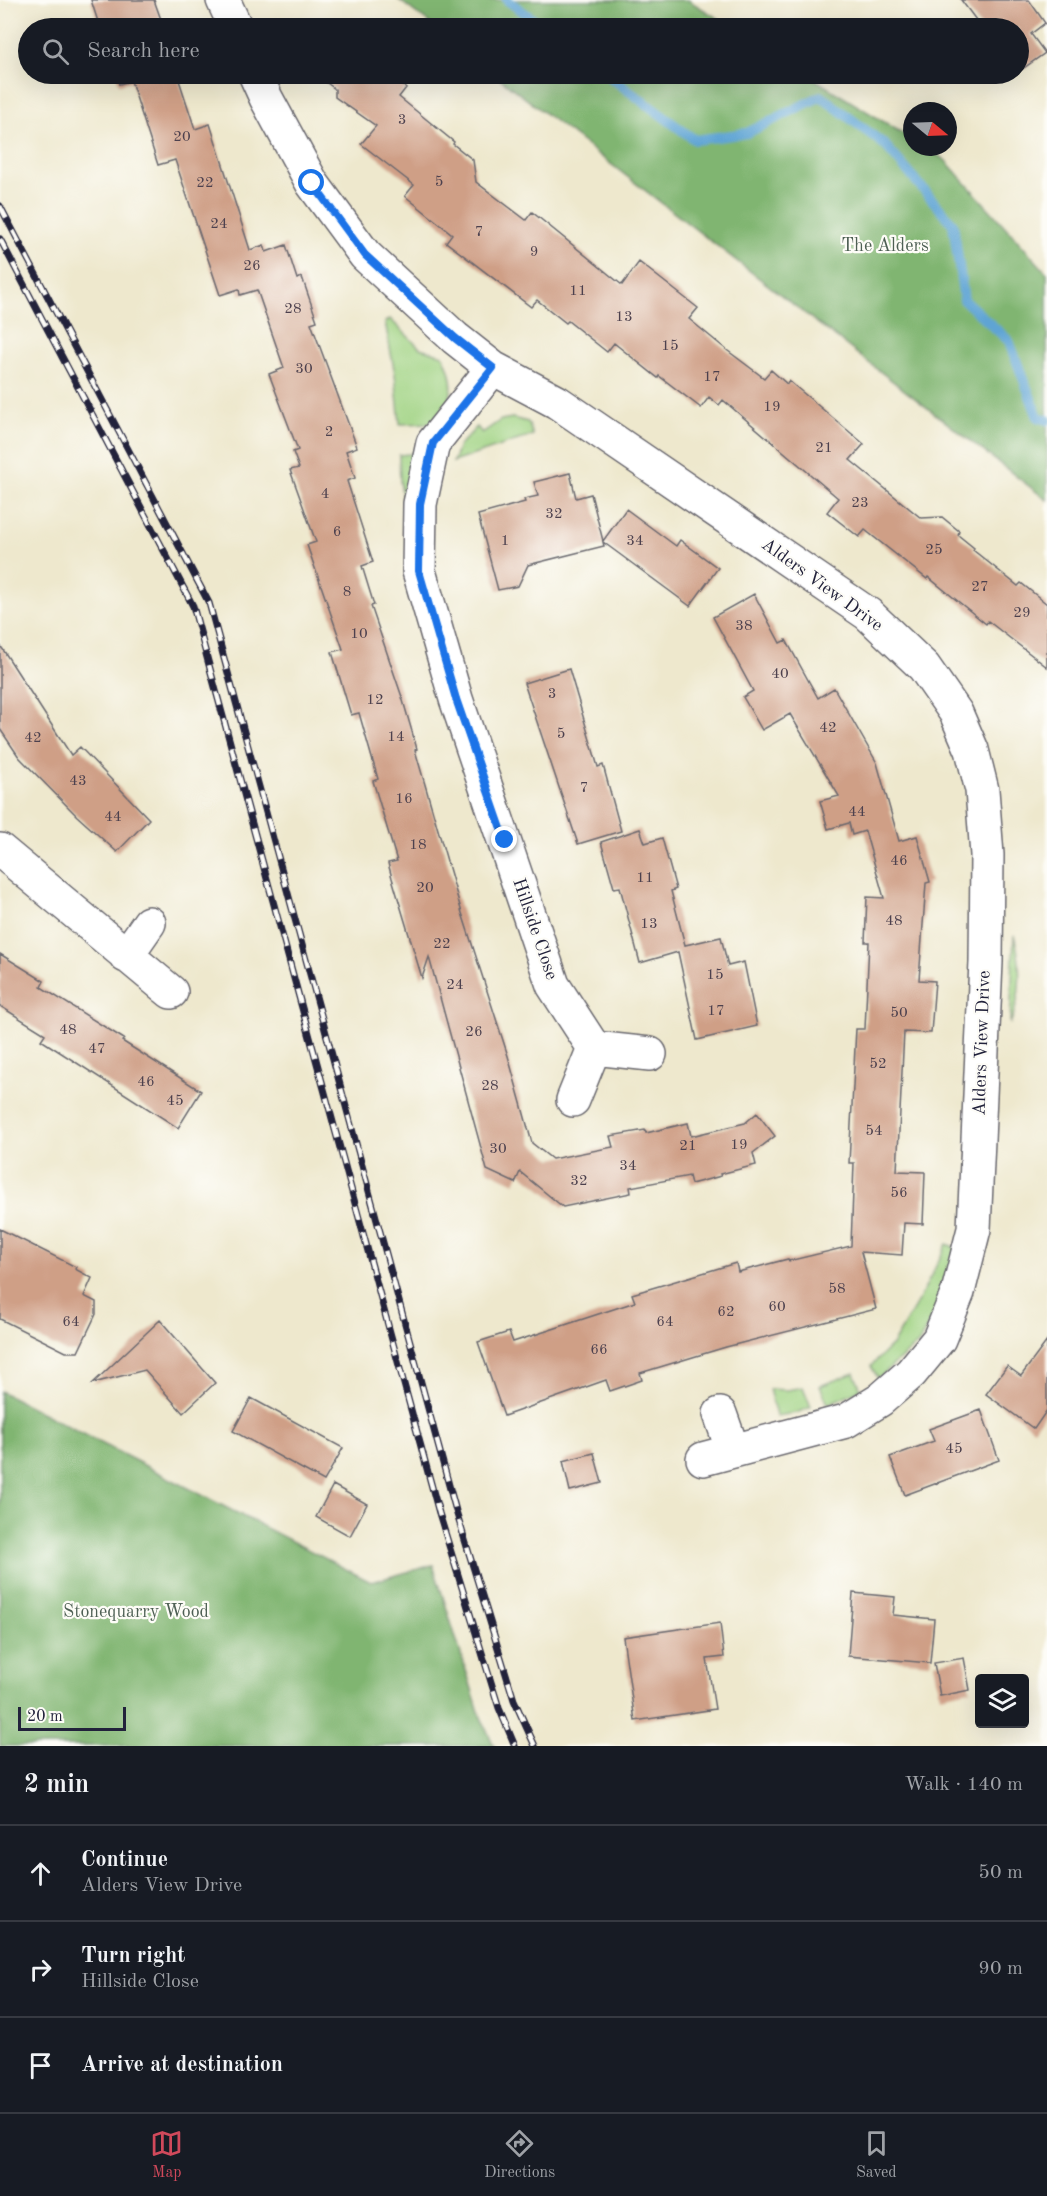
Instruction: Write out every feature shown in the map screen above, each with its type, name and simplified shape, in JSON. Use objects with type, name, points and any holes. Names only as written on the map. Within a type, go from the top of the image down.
[{"type":"street","points":[[223,0],[231,18]]},
{"type":"street","name":"Alders View Drive","points":[[260,84],[312,183],[365,255],[455,338],[493,368],[557,402],[868,614],[924,667],[956,713],[972,750],[982,790],[987,855],[986,938],[975,1217],[974,1229],[957,1292],[939,1339],[911,1373],[880,1400],[846,1421],[718,1455],[720,1414]]},
{"type":"street","name":"Hillside Close","points":[[493,368],[433,443],[420,504],[419,571],[456,699],[553,985],[594,1048]]},
{"type":"street","points":[[0,850],[171,992]]},
{"type":"street","points":[[126,956],[149,923]]},
{"type":"street","points":[[573,1100],[594,1048],[650,1054]]},
{"type":"green space","points":[[399,0],[688,0],[718,18],[423,18]]},
{"type":"green space","name":"The Alders","points":[[507,84],[822,84],[903,133],[903,156],[939,156],[945,160],[1047,273],[1047,500]]},
{"type":"green space","points":[[390,319],[420,348],[443,355],[452,382],[448,404],[439,423],[400,424],[395,374],[385,322]]},
{"type":"green space","points":[[512,418],[528,422],[533,435],[453,462],[459,446],[477,427],[482,433],[501,420]]},
{"type":"green space","points":[[420,453],[406,520],[399,455]]},
{"type":"green space","points":[[1014,935],[1020,980],[1017,1002],[1010,1024]]},
{"type":"green space","points":[[947,1244],[956,1248],[950,1280],[919,1343],[878,1378],[871,1366],[893,1344],[919,1300]]},
{"type":"green space","points":[[854,1373],[861,1389],[828,1404],[820,1386]]},
{"type":"green space","points":[[803,1387],[811,1407],[796,1413],[776,1416],[769,1389],[787,1390]]},
{"type":"green space","name":"Stonequarry Wood","points":[[0,1391],[371,1582],[433,1565],[480,1715],[494,1746],[0,1746]]},
{"type":"building","points":[[91,0],[154,0],[160,18],[97,18]]},
{"type":"building","points":[[961,0],[1029,0],[1045,23],[1031,34],[1045,53],[1029,64],[1029,18],[974,18]]},
{"type":"building","points":[[132,84],[180,84],[195,129],[210,124],[250,250],[264,245],[266,252],[286,245],[297,279],[302,277],[317,321],[311,323],[357,447],[346,451],[355,478],[347,481],[373,562],[362,566],[374,605],[371,606],[402,697],[462,913],[508,1056],[532,1143],[552,1159],[613,1147],[610,1136],[645,1130],[646,1133],[688,1123],[691,1136],[745,1123],[757,1113],[775,1136],[753,1153],[756,1165],[691,1184],[689,1176],[630,1187],[631,1193],[563,1207],[520,1172],[515,1183],[487,1170],[429,957],[422,978],[392,878],[388,863],[397,861],[373,781],[378,779],[359,713],[351,715],[332,652],[343,649],[307,545],[316,542],[290,470],[299,468],[293,452],[298,450],[269,374],[284,368],[257,290],[240,295],[239,289],[220,295],[175,160],[158,165]]},
{"type":"building","points":[[328,84],[401,84],[406,88],[399,97],[473,160],[476,182],[526,220],[532,212],[622,285],[639,262],[698,308],[689,319],[728,351],[764,378],[771,370],[787,384],[789,381],[864,444],[850,460],[921,518],[942,517],[959,531],[958,535],[974,548],[973,550],[1018,586],[1021,583],[1047,604],[1047,667],[988,621],[986,624],[865,530],[859,537],[827,512],[838,498],[723,400],[719,405],[709,397],[701,408],[614,343],[607,352],[537,300],[531,307],[446,242],[452,234],[405,196],[414,185],[361,144],[376,126],[335,97],[335,89]]},
{"type":"building","points":[[570,473],[576,498],[591,494],[603,541],[626,509],[676,546],[680,540],[718,568],[690,606],[603,542],[604,546],[528,565],[518,586],[498,590],[478,515],[525,502],[524,499],[538,496],[534,482]]},
{"type":"building","points":[[754,594],[780,643],[786,640],[818,698],[834,688],[877,763],[899,841],[917,836],[930,882],[926,883],[919,980],[935,981],[931,1033],[904,1032],[897,1171],[925,1172],[923,1224],[904,1223],[902,1255],[861,1252],[876,1309],[726,1347],[640,1373],[642,1380],[610,1391],[606,1380],[504,1416],[478,1342],[509,1332],[513,1342],[635,1302],[632,1294],[736,1263],[738,1272],[851,1246],[854,1163],[849,1163],[856,1029],[865,1029],[869,942],[865,942],[867,897],[884,898],[865,831],[852,835],[849,823],[828,829],[820,801],[839,796],[790,714],[762,730],[743,697],[753,691],[713,617]]},
{"type":"building","points":[[0,645],[71,755],[80,747],[149,819],[117,852],[77,816],[19,757],[0,729]]},
{"type":"building","points":[[569,669],[598,767],[603,765],[621,831],[578,844],[524,683]]},
{"type":"building","points":[[640,829],[645,843],[662,838],[676,889],[671,891],[685,945],[721,937],[728,966],[744,962],[757,1026],[697,1040],[678,952],[640,963],[620,887],[614,888],[601,842]]},
{"type":"building","points":[[0,954],[44,981],[41,987],[201,1091],[178,1128],[41,1040],[45,1034],[0,1006]]},
{"type":"building","points":[[0,1229],[76,1267],[75,1269],[92,1278],[84,1296],[96,1302],[96,1314],[78,1352],[66,1352],[0,1319]]},
{"type":"building","points":[[160,1320],[215,1383],[183,1413],[145,1370],[93,1383]]},
{"type":"building","points":[[1047,1341],[1047,1410],[1034,1429],[986,1394],[1007,1366],[1021,1376]]},
{"type":"building","points":[[251,1398],[343,1448],[324,1481],[233,1431]]},
{"type":"building","points":[[981,1410],[999,1460],[905,1495],[890,1457],[934,1441],[929,1429]]},
{"type":"building","points":[[594,1453],[602,1483],[570,1491],[563,1461]]},
{"type":"building","points":[[333,1485],[367,1504],[350,1536],[316,1517]]},
{"type":"building","points":[[853,1593],[895,1597],[893,1615],[934,1619],[930,1663],[848,1656]]},
{"type":"building","points":[[720,1623],[724,1657],[707,1659],[715,1709],[635,1721],[623,1637]]},
{"type":"building","points":[[964,1658],[970,1690],[940,1696],[934,1663]]},
{"type":"waterway","points":[[507,0],[531,18]]},
{"type":"waterway","points":[[619,84],[695,140],[747,133],[821,96],[885,145],[953,224],[964,300],[1009,341],[1038,417],[1047,420]]},
{"type":"railway","points":[[0,206],[209,603],[456,1511],[514,1700],[535,1746]]},
{"type":"railway","points":[[0,239],[193,606],[439,1513],[499,1708],[515,1746]]},
{"type":"route","points":[[312,183],[365,255],[455,338],[493,368],[433,443],[420,504],[419,571],[456,699],[505,840]]}]
